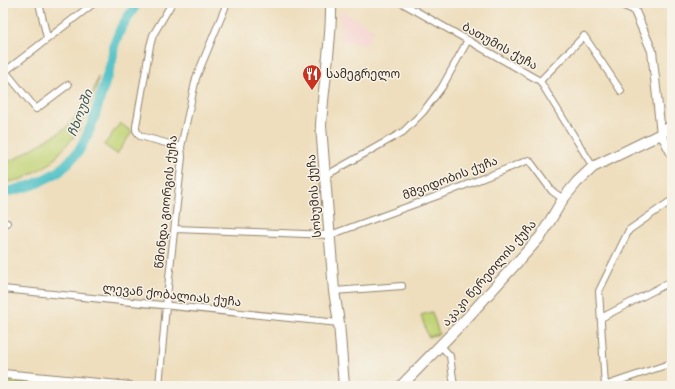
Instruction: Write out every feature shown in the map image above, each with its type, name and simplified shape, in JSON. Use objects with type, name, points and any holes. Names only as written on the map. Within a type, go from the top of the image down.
[{"type":"main road","name":"სოხუმის ქუჩა","points":[[331,3],[330,38],[322,104],[321,126],[334,291],[339,323],[344,386]]},
{"type":"main road","name":"აკაკი წერეთლის ქუჩა","points":[[401,386],[441,346],[541,236],[563,199],[577,182],[593,167],[661,134],[672,125]]},
{"type":"street","points":[[39,3],[47,38]]},
{"type":"street","points":[[68,85],[36,109],[4,72],[94,3]]},
{"type":"street","points":[[172,3],[153,36],[150,46],[136,130],[140,136],[180,147]]},
{"type":"street","name":"წმინდა გიორგის ქუჩა","points":[[159,386],[182,157],[180,147],[196,78],[227,3]]},
{"type":"street","name":"ბათუმის ქუჩა","points":[[402,3],[540,81],[593,167]]},
{"type":"street","points":[[619,3],[634,9],[652,51],[661,134],[672,155]]},
{"type":"street","points":[[540,81],[584,36],[621,91]]},
{"type":"street","points":[[325,176],[404,132],[424,112],[442,87],[468,40]]},
{"type":"street","name":"მშვიდობის ქუჩა","points":[[330,235],[448,192],[529,160],[552,191],[563,199]]},
{"type":"street","points":[[672,200],[629,230],[599,291],[605,386],[672,363]]},
{"type":"street","points":[[175,229],[330,235]]},
{"type":"street","points":[[601,318],[672,281]]},
{"type":"street","points":[[334,291],[402,286]]},
{"type":"street","name":"ლევან ქობალიას ქუჩა","points":[[3,289],[339,323]]},
{"type":"street","points":[[441,346],[450,356],[454,386]]},
{"type":"street","points":[[3,374],[130,386]]},
{"type":"shaded area","points":[[341,10],[373,30],[366,46],[339,39]]},
{"type":"green space","points":[[98,77],[96,90],[78,132],[51,163],[23,179],[3,183],[3,162],[13,160],[65,129],[91,97]]},
{"type":"green space","points":[[120,123],[132,132],[117,154],[104,145]]},
{"type":"green space","points":[[432,312],[439,334],[428,337],[421,315]]},
{"type":"green space","points":[[3,381],[56,386],[3,386]]},
{"type":"waterway","name":"ჩხოუში","points":[[3,193],[33,185],[60,171],[78,152],[93,121],[112,60],[114,45],[121,28],[137,3]]},
{"type":"place","name":"სამეგრელო","points":[[312,91]]}]
